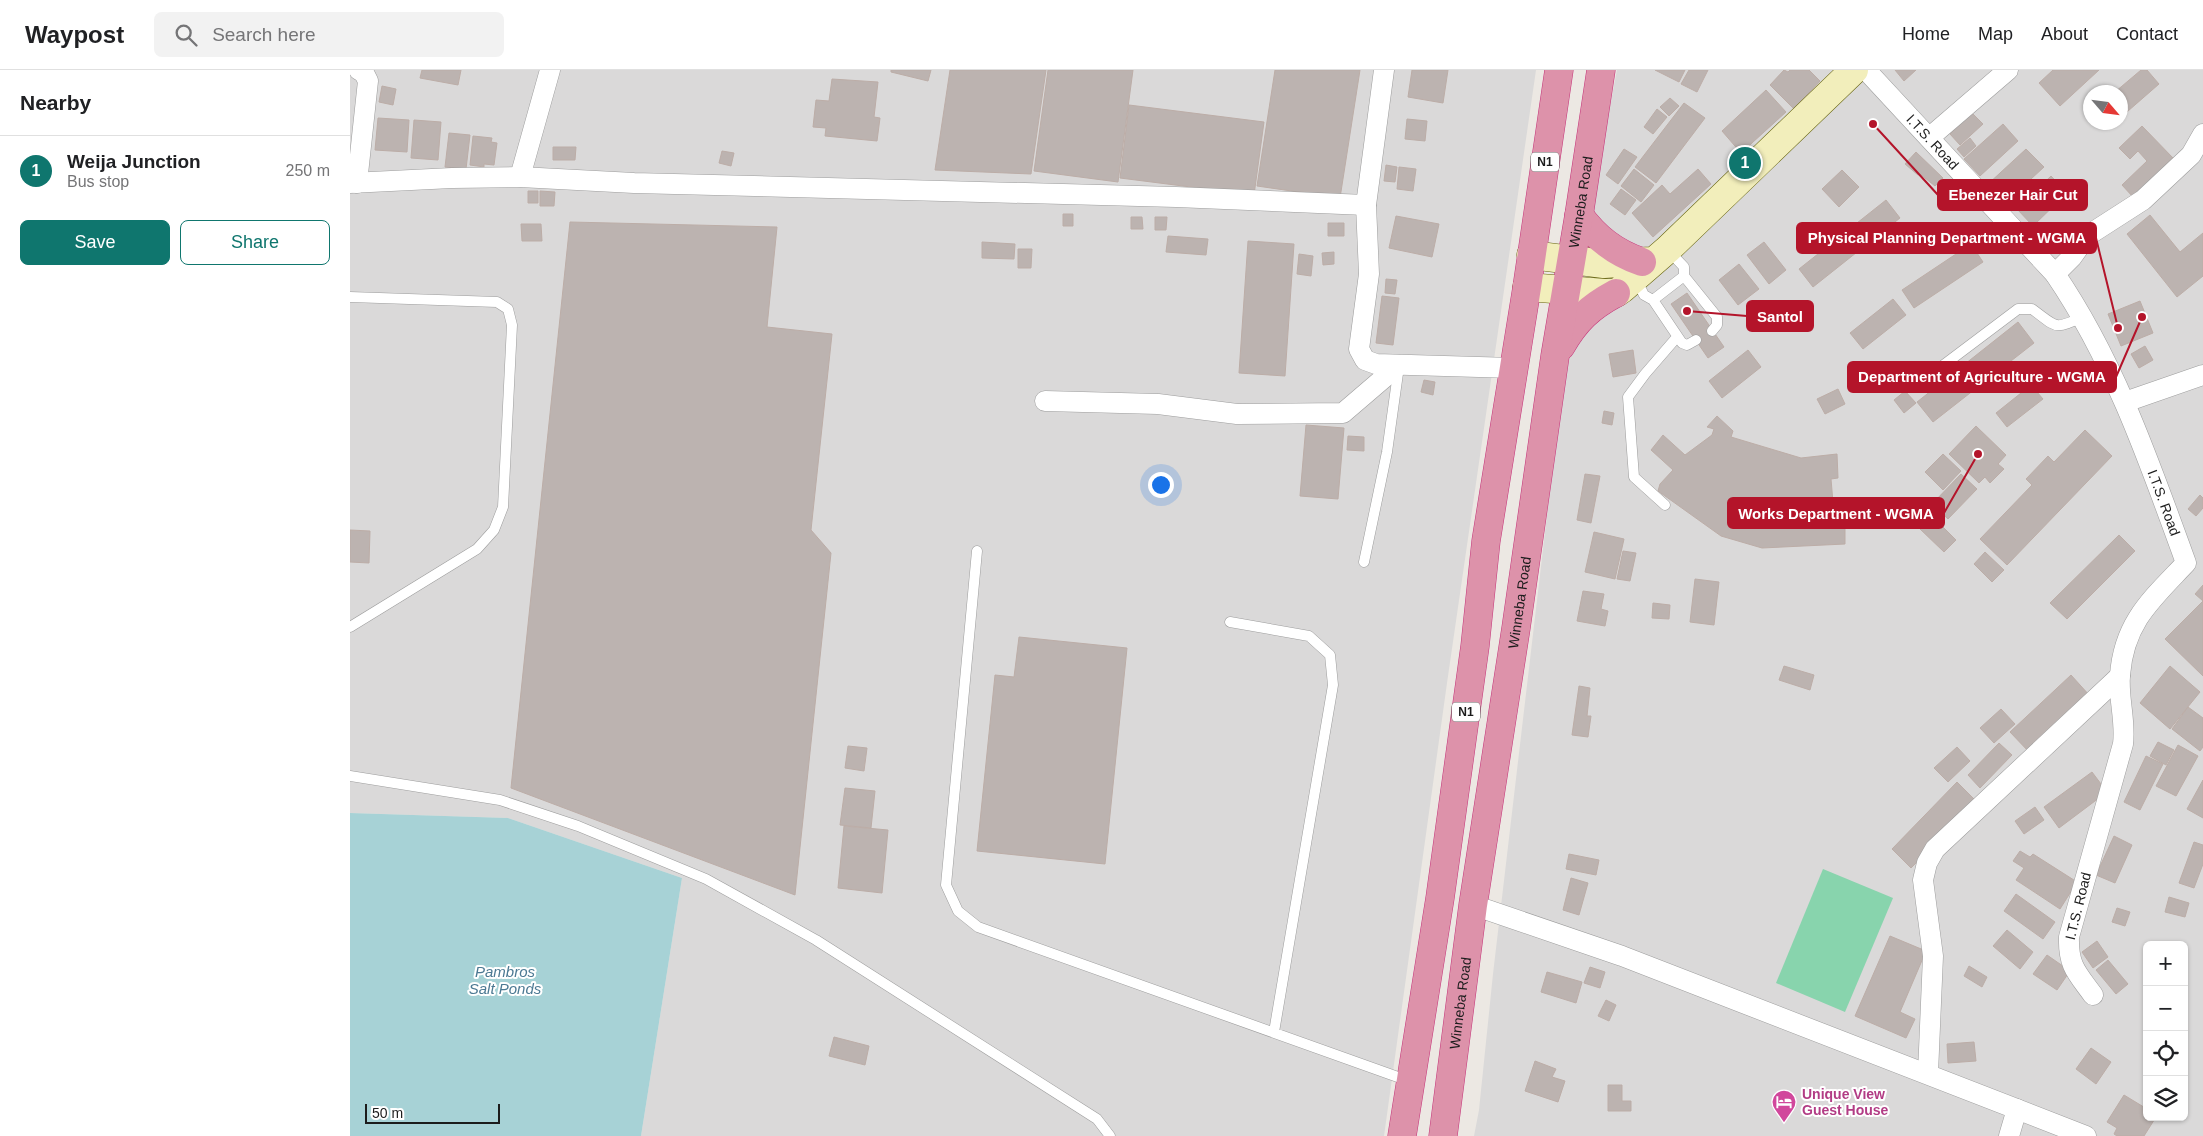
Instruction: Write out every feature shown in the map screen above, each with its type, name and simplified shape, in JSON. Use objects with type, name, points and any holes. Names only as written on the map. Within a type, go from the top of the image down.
[{"type":"highway","name":"N1","points":[[1402,1136],[1440,898],[1475,646],[1486,541],[1527,287],[1559,70]]},
{"type":"highway","name":"Winneba Road","points":[[1443,1136],[1473,905],[1516,628],[1555,356],[1580,215],[1601,70]]},
{"type":"highway","points":[[1555,356],[1581,316],[1644,268],[1613,249],[1589,228],[1580,215]]},
{"type":"street","points":[[359,70],[364,72],[368,81],[353,183],[452,178],[520,178],[634,183],[1176,197],[1366,205]]},
{"type":"street","points":[[520,178],[550,70]]},
{"type":"street","points":[[1384,70],[1366,205],[1369,274],[1359,349],[1366,360],[1376,364],[1513,368]]},
{"type":"street","points":[[1527,287],[1566,290],[1644,268],[1854,70]]},
{"type":"street","name":"I.T.S. Road","points":[[1866,70],[2055,274],[2083,317],[2125,402],[2195,564],[2149,602],[2137,618],[2128,635],[2120,676],[2125,728],[2124,744],[2069,936],[2068,953],[2072,966],[2093,995]]},
{"type":"street","points":[[1930,137],[2008,70]]},
{"type":"street","points":[[2055,274],[2072,257],[2088,236],[2143,200],[2191,155],[2203,134]]},
{"type":"street","points":[[1531,255],[1644,268]]},
{"type":"street","points":[[1045,401],[1158,404],[1237,414],[1342,413],[1400,365]]},
{"type":"street","points":[[2125,402],[2203,375]]},
{"type":"street","points":[[1928,1074],[1933,956],[1923,880],[1927,863],[1935,849],[2120,676]]},
{"type":"street","points":[[1473,905],[1622,956],[2086,1136]]},
{"type":"street","points":[[2009,1136],[2017,1109]]},
{"type":"lane","points":[[1696,340],[1688,345],[1682,343],[1653,300],[1644,295],[1644,268],[1684,267],[1684,276],[1717,317],[1717,326],[1712,330]]},
{"type":"lane","points":[[1653,300],[1684,276]]},
{"type":"lane","points":[[350,297],[496,302],[508,309],[512,325],[503,507],[494,530],[477,549],[350,627]]},
{"type":"lane","points":[[1937,370],[2018,309],[2032,308],[2053,325],[2060,327],[2083,317]]},
{"type":"lane","points":[[1665,505],[1634,477],[1628,397],[1677,337]]},
{"type":"lane","points":[[1364,562],[1387,452],[1400,365]]},
{"type":"lane","points":[[978,551],[946,885],[958,911],[978,927],[1411,1081]]},
{"type":"lane","points":[[1230,622],[1309,636],[1330,654],[1333,685],[1274,1032]]},
{"type":"lane","points":[[350,776],[500,800],[578,826],[706,879],[816,940],[1097,1119],[1110,1136]]},
{"type":"shaded area","points":[[350,70],[1536,70],[1447,683],[1384,1136],[641,1136],[682,878],[508,818],[350,813]]},
{"type":"shaded area","points":[[1617,70],[2203,70],[2203,1136],[1474,1136],[1479,1110],[1493,974],[1564,371],[1590,209]]},
{"type":"green space","points":[[1823,869],[1893,898],[1845,1012],[1776,983]]},
{"type":"water","name":"Pambros Salt Ponds","points":[[350,813],[508,818],[682,878],[641,1136],[350,1136]]},
{"type":"building","points":[[422,70],[461,70],[458,85],[420,78]]},
{"type":"building","points":[[891,70],[931,70],[928,81],[891,72]]},
{"type":"building","points":[[950,70],[1046,70],[1031,174],[935,170]]},
{"type":"building","points":[[1048,70],[1133,70],[1118,182],[1034,171]]},
{"type":"building","points":[[1275,70],[1360,70],[1340,198],[1257,186]]},
{"type":"building","points":[[1412,70],[1448,70],[1443,103],[1408,97]]},
{"type":"building","points":[[1655,70],[1685,70],[1679,82]]},
{"type":"building","points":[[1689,70],[1708,70],[1697,92],[1681,84]]},
{"type":"building","points":[[1784,70],[1788,72],[1790,70],[1809,70],[1820,81],[1794,109],[1770,85]]},
{"type":"building","points":[[1895,70],[1916,70],[1904,81]]},
{"type":"building","points":[[2053,70],[2099,70],[2060,106],[2039,83]]},
{"type":"building","points":[[2141,70],[2147,70],[2159,84],[2128,111],[2128,85],[2123,85]]},
{"type":"building","points":[[832,79],[878,82],[874,117],[880,118],[877,141],[825,136],[826,128],[813,127],[816,100],[829,101]]},
{"type":"building","points":[[382,86],[396,89],[393,105],[379,102]]},
{"type":"building","points":[[1766,90],[1786,112],[1741,153],[1722,131]]},
{"type":"building","points":[[1670,98],[1679,106],[1669,116],[1660,107]]},
{"type":"building","points":[[1684,103],[1705,118],[1656,183],[1635,167]]},
{"type":"building","points":[[1129,105],[1264,122],[1254,195],[1120,178]]},
{"type":"building","points":[[1657,109],[1667,117],[1653,134],[1644,127]]},
{"type":"building","points":[[1972,113],[1983,124],[1960,145],[1950,134]]},
{"type":"building","points":[[378,118],[409,120],[407,152],[375,150]]},
{"type":"building","points":[[1407,119],[1427,121],[1425,141],[1405,139]]},
{"type":"building","points":[[414,120],[441,122],[438,160],[411,158]]},
{"type":"building","points":[[2003,124],[2018,141],[1980,176],[1964,159]]},
{"type":"building","points":[[2142,126],[2173,158],[2133,197],[2122,185],[2147,161],[2138,151],[2130,159],[2119,148]]},
{"type":"building","points":[[449,133],[470,135],[466,169],[445,167]]},
{"type":"building","points":[[473,136],[492,138],[491,142],[497,143],[494,165],[484,164],[484,167],[470,165]]},
{"type":"building","points":[[1970,138],[1976,146],[1964,157],[1957,149]]},
{"type":"building","points":[[553,147],[576,147],[575,160],[553,160]]},
{"type":"building","points":[[1624,149],[1637,157],[1618,184],[1606,175]]},
{"type":"building","points":[[2026,149],[2044,167],[2004,204],[1987,185]]},
{"type":"building","points":[[722,151],[734,153],[731,166],[719,163]]},
{"type":"building","points":[[1916,152],[1943,178],[1935,186],[1905,164]]},
{"type":"building","points":[[1386,165],[1397,167],[1395,182],[1384,181]]},
{"type":"building","points":[[1399,167],[1416,169],[1413,191],[1397,189]]},
{"type":"building","points":[[1634,169],[1654,185],[1641,202],[1621,186]]},
{"type":"building","points":[[1698,169],[1711,184],[1653,237],[1632,213],[1662,185],[1670,194]]},
{"type":"building","points":[[1842,170],[1859,187],[1839,207],[1822,189]]},
{"type":"building","points":[[2051,176],[2067,193],[2033,226],[2017,209]]},
{"type":"building","points":[[1621,189],[1636,200],[1625,215],[1610,204]]},
{"type":"building","points":[[528,191],[538,191],[538,203],[528,203]]},
{"type":"building","points":[[540,191],[555,192],[554,206],[540,206]]},
{"type":"building","points":[[1886,200],[1900,218],[1813,287],[1799,269]]},
{"type":"building","points":[[1063,214],[1073,214],[1073,226],[1063,226]]},
{"type":"building","points":[[2150,215],[2180,252],[2203,233],[2203,276],[2177,297],[2127,234]]},
{"type":"building","points":[[1396,216],[1439,224],[1432,257],[1389,248]]},
{"type":"building","points":[[1131,217],[1142,217],[1143,229],[1131,229]]},
{"type":"building","points":[[1155,217],[1167,217],[1166,230],[1155,230]]},
{"type":"building","points":[[570,222],[777,227],[767,327],[832,334],[811,530],[831,553],[795,895],[511,788]]},
{"type":"building","points":[[1328,223],[1344,223],[1344,236],[1328,236]]},
{"type":"building","points":[[521,224],[541,224],[542,241],[522,241]]},
{"type":"building","points":[[1168,236],[1208,239],[1206,255],[1166,252]]},
{"type":"building","points":[[1248,241],[1294,244],[1285,376],[1239,373]]},
{"type":"building","points":[[982,242],[1015,244],[1014,259],[982,258]]},
{"type":"building","points":[[1764,242],[1786,270],[1769,284],[1747,255]]},
{"type":"building","points":[[1971,244],[1983,262],[1914,308],[1902,290]]},
{"type":"building","points":[[1018,249],[1032,249],[1031,268],[1018,268]]},
{"type":"building","points":[[1334,252],[1334,264],[1323,265],[1322,253]]},
{"type":"building","points":[[1299,254],[1313,256],[1311,276],[1297,274]]},
{"type":"building","points":[[1739,264],[1759,289],[1738,305],[1719,280]]},
{"type":"building","points":[[1386,279],[1397,280],[1395,294],[1385,293]]},
{"type":"building","points":[[1687,293],[1724,347],[1708,358],[1671,304]]},
{"type":"building","points":[[1382,296],[1399,298],[1393,345],[1376,343]]},
{"type":"building","points":[[1893,299],[1906,315],[1863,349],[1850,333]]},
{"type":"building","points":[[2140,301],[2153,333],[2121,346],[2108,314]]},
{"type":"building","points":[[2018,322],[2034,343],[1933,422],[1917,402]]},
{"type":"building","points":[[2145,346],[2153,360],[2139,368],[2131,354]]},
{"type":"building","points":[[1633,350],[1636,373],[1613,377],[1609,354]]},
{"type":"building","points":[[1748,350],[1761,367],[1722,398],[1709,381]]},
{"type":"building","points":[[1424,380],[1435,382],[1433,395],[1421,392]]},
{"type":"building","points":[[2031,385],[2043,399],[2007,427],[1996,413]]},
{"type":"building","points":[[1838,389],[1845,404],[1825,414],[1817,399]]},
{"type":"building","points":[[1905,391],[1916,403],[1904,413],[1894,400]]},
{"type":"building","points":[[1604,411],[1614,413],[1612,425],[1602,423]]},
{"type":"building","points":[[1717,416],[1733,431],[1731,437],[1801,458],[1837,454],[1838,478],[1831,479],[1835,526],[1845,524],[1845,544],[1762,548],[1721,536],[1658,491],[1660,484],[1673,470],[1651,450],[1663,435],[1685,455],[1712,435],[1714,429],[1707,427]]},
{"type":"building","points":[[1306,425],[1344,428],[1338,499],[1300,496]]},
{"type":"building","points":[[1976,426],[2006,455],[1998,464],[2004,469],[1990,483],[1985,477],[1979,483],[1949,454]]},
{"type":"building","points":[[2085,430],[2112,456],[2007,565],[1980,539],[2032,485],[2026,479],[2048,456],[2054,462]]},
{"type":"building","points":[[1348,436],[1364,437],[1364,451],[1347,450]]},
{"type":"building","points":[[1943,454],[1961,471],[1943,490],[1925,472]]},
{"type":"building","points":[[1585,474],[1600,476],[1591,523],[1577,520]]},
{"type":"building","points":[[1961,474],[1977,489],[1948,519],[1932,504]]},
{"type":"building","points":[[2200,495],[2203,498],[2203,508],[2196,516],[2188,509]]},
{"type":"building","points":[[1931,515],[1956,540],[1944,552],[1919,528]]},
{"type":"building","points":[[350,530],[370,531],[369,563],[350,562]]},
{"type":"building","points":[[1594,532],[1624,539],[1615,579],[1585,572]]},
{"type":"building","points":[[2119,535],[2135,551],[2067,619],[2050,603]]},
{"type":"building","points":[[1623,551],[1636,553],[1630,581],[1617,579]]},
{"type":"building","points":[[1985,552],[2004,570],[1992,582],[1974,564]]},
{"type":"building","points":[[1695,579],[1719,582],[1714,625],[1690,622]]},
{"type":"building","points":[[2203,585],[2203,601],[2195,594]]},
{"type":"building","points":[[1583,591],[1604,594],[1601,609],[1608,611],[1605,626],[1577,621]]},
{"type":"building","points":[[2203,601],[2203,676],[2165,639]]},
{"type":"building","points":[[1653,603],[1670,605],[1669,619],[1652,618]]},
{"type":"building","points":[[1019,637],[1127,648],[1105,864],[977,851],[995,675],[1014,677]]},
{"type":"building","points":[[1784,666],[1814,675],[1810,690],[1779,680]]},
{"type":"building","points":[[2170,666],[2200,692],[2170,729],[2140,703]]},
{"type":"building","points":[[2071,675],[2090,696],[2030,753],[2010,732]]},
{"type":"building","points":[[1579,686],[1590,688],[1587,716],[1591,716],[1588,737],[1572,735]]},
{"type":"building","points":[[2188,707],[2203,718],[2203,747],[2200,751],[2172,729]]},
{"type":"building","points":[[2001,709],[2015,724],[1994,743],[1980,728]]},
{"type":"building","points":[[2158,742],[2174,750],[2166,765],[2150,756]]},
{"type":"building","points":[[1999,743],[2012,755],[1980,788],[1968,775]]},
{"type":"building","points":[[2178,745],[2198,756],[2176,796],[2156,786]]},
{"type":"building","points":[[848,746],[867,748],[864,771],[845,768]]},
{"type":"building","points":[[1957,747],[1970,761],[1948,782],[1934,768]]},
{"type":"building","points":[[2146,756],[2163,764],[2140,810],[2124,802]]},
{"type":"building","points":[[2092,772],[2107,792],[2059,828],[2044,807]]},
{"type":"building","points":[[2203,780],[2203,818],[2187,809]]},
{"type":"building","points":[[1957,782],[1977,802],[1911,868],[1892,849]]},
{"type":"building","points":[[845,788],[875,791],[871,828],[840,825]]},
{"type":"building","points":[[2035,807],[2044,820],[2024,834],[2015,821]]},
{"type":"building","points":[[844,826],[888,830],[882,893],[838,888]]},
{"type":"building","points":[[2114,836],[2132,845],[2115,883],[2096,875]]},
{"type":"building","points":[[2194,842],[2203,845],[2203,864],[2194,888],[2179,883]]},
{"type":"building","points":[[2020,851],[2030,857],[2033,854],[2077,882],[2060,909],[2016,880],[2024,868],[2013,861]]},
{"type":"building","points":[[1569,854],[1599,860],[1596,875],[1566,869]]},
{"type":"building","points":[[1571,878],[1588,883],[1579,915],[1563,910]]},
{"type":"building","points":[[2016,894],[2055,922],[2043,939],[2004,911]]},
{"type":"building","points":[[2169,897],[2189,903],[2185,917],[2165,912]]},
{"type":"building","points":[[2117,908],[2130,912],[2125,926],[2112,922]]},
{"type":"building","points":[[2007,930],[2033,952],[2020,969],[1993,946]]},
{"type":"building","points":[[1890,936],[1926,951],[1900,1012],[1915,1019],[1906,1038],[1855,1016]]},
{"type":"building","points":[[2097,941],[2108,957],[2093,968],[2082,952]]},
{"type":"building","points":[[2047,955],[2070,971],[2057,990],[2033,974]]},
{"type":"building","points":[[2108,960],[2128,984],[2116,994],[2096,970]]},
{"type":"building","points":[[1969,966],[1987,977],[1982,987],[1964,976]]},
{"type":"building","points":[[1590,967],[1605,972],[1600,988],[1584,983]]},
{"type":"building","points":[[1547,972],[1582,982],[1576,1003],[1541,992]]},
{"type":"building","points":[[1606,1000],[1616,1005],[1609,1021],[1598,1016]]},
{"type":"building","points":[[834,1037],[869,1046],[865,1065],[829,1056]]},
{"type":"building","points":[[1974,1042],[1976,1061],[1948,1063],[1947,1044]]},
{"type":"building","points":[[2091,1048],[2111,1062],[2096,1084],[2076,1069]]},
{"type":"building","points":[[1535,1061],[1556,1069],[1552,1077],[1565,1081],[1558,1102],[1525,1091]]},
{"type":"building","points":[[1608,1085],[1622,1085],[1622,1101],[1631,1101],[1631,1111],[1608,1111]]},
{"type":"building","points":[[2124,1095],[2143,1107],[2143,1121],[2153,1121],[2144,1136],[2117,1136],[2114,1134],[2117,1128],[2107,1122]]},
{"type":"place","name":"Ebenezer Hair Cut","points":[[1873,124]]},
{"type":"place","name":"Weija Junction","points":[[1745,163]]},
{"type":"place","name":"Santol","points":[[1687,311]]},
{"type":"place","name":"Department of Agriculture - WGMA","points":[[2142,317]]},
{"type":"place","name":"Physical Planning Department - WGMA","points":[[2118,328]]},
{"type":"place","name":"Works Department - WGMA","points":[[1978,454]]},
{"type":"place","name":"Unique View Guest House","points":[[1784,1123]]}]
